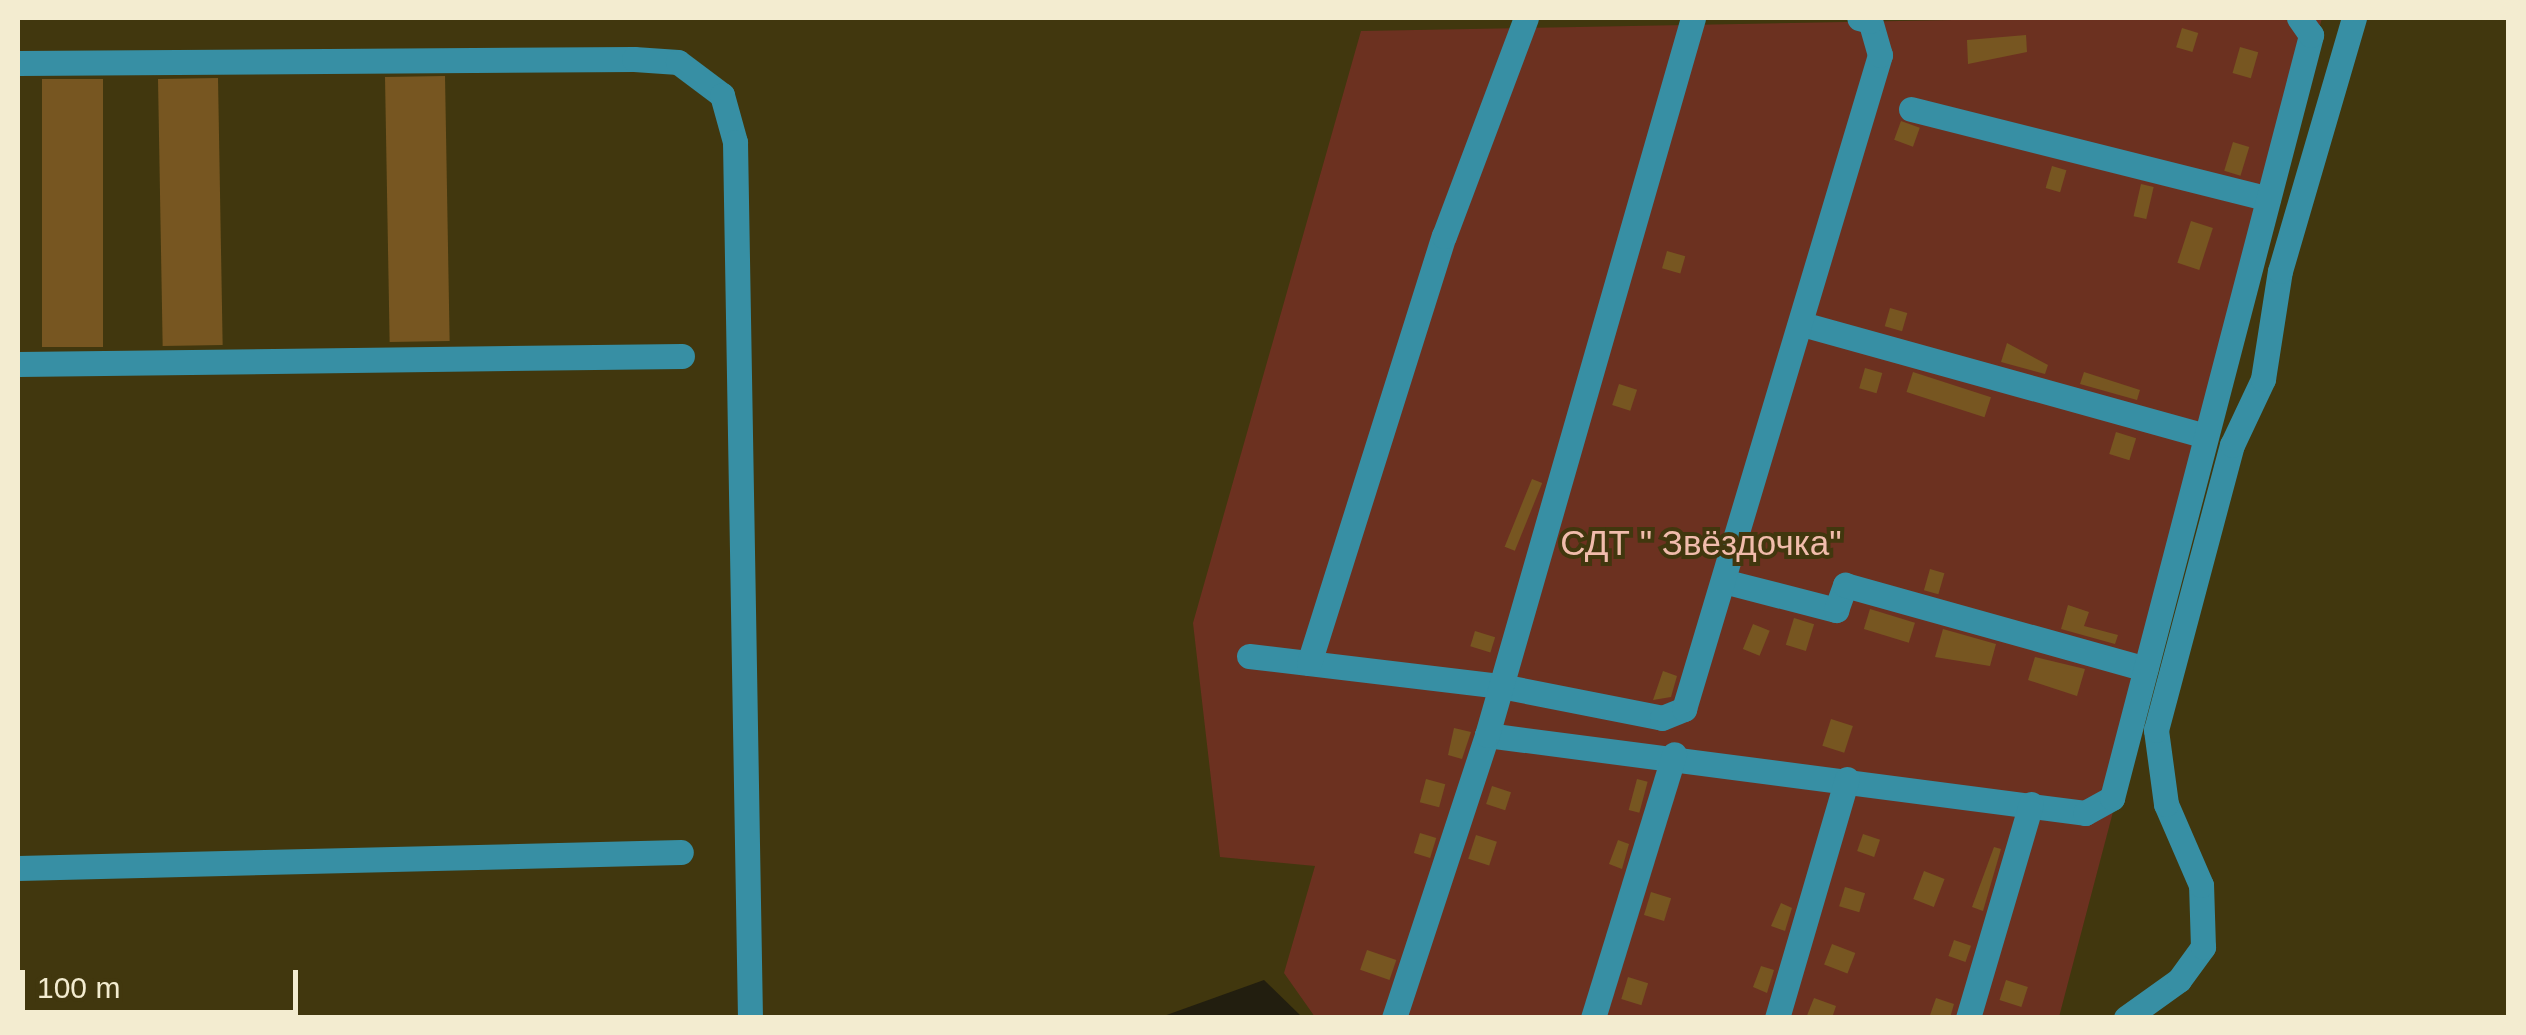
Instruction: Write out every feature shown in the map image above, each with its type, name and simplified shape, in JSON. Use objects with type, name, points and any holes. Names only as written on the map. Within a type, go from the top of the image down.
[{"type":"lane","points":[[1309,664],[1444,236],[1526,18]]},
{"type":"lane","points":[[1394,1018],[1487,735],[1693,18]]},
{"type":"lane","points":[[1249,656],[1501,686],[1662,718],[1684,709],[1726,582],[1880,55],[1870,21],[1859,18]]},
{"type":"lane","points":[[1487,735],[1674,754],[2085,813],[2112,798],[2312,35],[2299,18]]},
{"type":"lane","points":[[2126,1018],[2179,980],[2203,947],[2201,885],[2166,804],[2156,730],[2232,445],[2263,379],[2280,272],[2354,18]]},
{"type":"lane","points":[[18,63],[634,59],[678,62],[722,94],[735,142],[750,1018]]},
{"type":"lane","points":[[1911,108],[2268,199]]},
{"type":"lane","points":[[1802,324],[2206,436]]},
{"type":"lane","points":[[18,364],[682,356]]},
{"type":"lane","points":[[1726,582],[1836,610],[1844,586],[2146,669]]},
{"type":"lane","points":[[1593,1018],[1674,754]]},
{"type":"lane","points":[[1777,1018],[1847,779]]},
{"type":"lane","points":[[1968,1018],[2032,804]]},
{"type":"lane","points":[[18,868],[681,852]]},
{"type":"green space","name":"СДТ \" Звёздочка\"","points":[[2055,18],[2322,18],[2059,1017],[1315,1017],[1284,973],[1315,866],[1220,857],[1193,623],[1361,31]]},
{"type":"shaded area","points":[[1264,980],[1302,1017],[1161,1017]]},
{"type":"building","points":[[2182,28],[2198,33],[2192,52],[2176,47]]},
{"type":"building","points":[[2026,35],[2027,52],[1968,64],[1967,40]]},
{"type":"building","points":[[2240,47],[2258,52],[2251,78],[2233,73]]},
{"type":"building","points":[[445,76],[450,341],[390,342],[385,77]]},
{"type":"building","points":[[218,78],[223,345],[163,346],[158,79]]},
{"type":"building","points":[[42,79],[103,79],[103,347],[42,347]]},
{"type":"building","points":[[1901,121],[1920,128],[1913,147],[1894,140]]},
{"type":"building","points":[[2233,142],[2249,147],[2240,176],[2224,171]]},
{"type":"building","points":[[2052,166],[2066,170],[2060,192],[2046,188]]},
{"type":"building","points":[[2141,184],[2154,187],[2146,219],[2134,216]]},
{"type":"building","points":[[2191,221],[2213,228],[2199,270],[2177,263]]},
{"type":"building","points":[[1667,251],[1685,256],[1680,274],[1662,268]]},
{"type":"building","points":[[1890,308],[1907,313],[1902,331],[1885,326]]},
{"type":"building","points":[[2007,343],[2048,365],[2045,374],[2001,362]]},
{"type":"building","points":[[1865,368],[1882,373],[1877,393],[1859,388]]},
{"type":"building","points":[[1913,372],[1991,397],[1984,417],[1907,392]]},
{"type":"building","points":[[2084,372],[2140,390],[2137,400],[2080,384]]},
{"type":"building","points":[[1619,384],[1637,390],[1630,411],[1612,405]]},
{"type":"building","points":[[2116,432],[2136,438],[2129,460],[2109,454]]},
{"type":"building","points":[[1532,479],[1542,483],[1515,551],[1505,547]]},
{"type":"building","points":[[1930,569],[1944,573],[1938,594],[1924,590]]},
{"type":"building","points":[[2068,605],[2089,612],[2084,626],[2118,635],[2115,644],[2061,629]]},
{"type":"building","points":[[1870,609],[1915,623],[1909,643],[1864,629]]},
{"type":"building","points":[[1794,618],[1814,624],[1806,651],[1786,645]]},
{"type":"building","points":[[1753,624],[1770,631],[1760,656],[1743,649]]},
{"type":"building","points":[[1943,629],[1996,644],[1990,666],[1935,657]]},
{"type":"building","points":[[1475,631],[1495,637],[1490,652],[1470,646]]},
{"type":"building","points":[[2035,657],[2085,669],[2077,696],[2028,680]]},
{"type":"building","points":[[1663,671],[1677,676],[1671,697],[1653,700]]},
{"type":"building","points":[[1831,719],[1853,726],[1844,753],[1822,746]]},
{"type":"building","points":[[1454,728],[1471,732],[1462,759],[1448,755]]},
{"type":"building","points":[[1426,779],[1445,784],[1439,807],[1420,802]]},
{"type":"building","points":[[1637,779],[1648,782],[1639,813],[1629,810]]},
{"type":"building","points":[[1492,786],[1511,792],[1505,810],[1486,804]]},
{"type":"building","points":[[1420,833],[1436,838],[1430,858],[1414,853]]},
{"type":"building","points":[[1863,834],[1880,840],[1874,857],[1857,851]]},
{"type":"building","points":[[1476,835],[1497,842],[1489,866],[1468,859]]},
{"type":"building","points":[[1618,840],[1629,844],[1622,869],[1609,864]]},
{"type":"building","points":[[1994,847],[2001,849],[1983,911],[1972,907]]},
{"type":"building","points":[[1924,871],[1945,879],[1934,907],[1913,899]]},
{"type":"building","points":[[1845,887],[1865,893],[1859,912],[1839,906]]},
{"type":"building","points":[[1651,892],[1671,898],[1664,921],[1644,915]]},
{"type":"building","points":[[1781,903],[1792,908],[1785,931],[1771,926]]},
{"type":"building","points":[[1954,940],[1971,946],[1965,962],[1948,956]]},
{"type":"building","points":[[1832,944],[1855,953],[1847,973],[1824,965]]},
{"type":"building","points":[[1367,950],[1396,960],[1389,980],[1360,970]]},
{"type":"building","points":[[1761,966],[1774,970],[1767,993],[1753,987]]},
{"type":"building","points":[[1628,977],[1648,983],[1641,1005],[1621,999]]},
{"type":"building","points":[[2006,980],[2028,987],[2021,1007],[2000,1000]]},
{"type":"building","points":[[1814,998],[1836,1006],[1832,1018],[1806,1018]]},
{"type":"building","points":[[1936,998],[1954,1004],[1950,1018],[1929,1018]]}]
